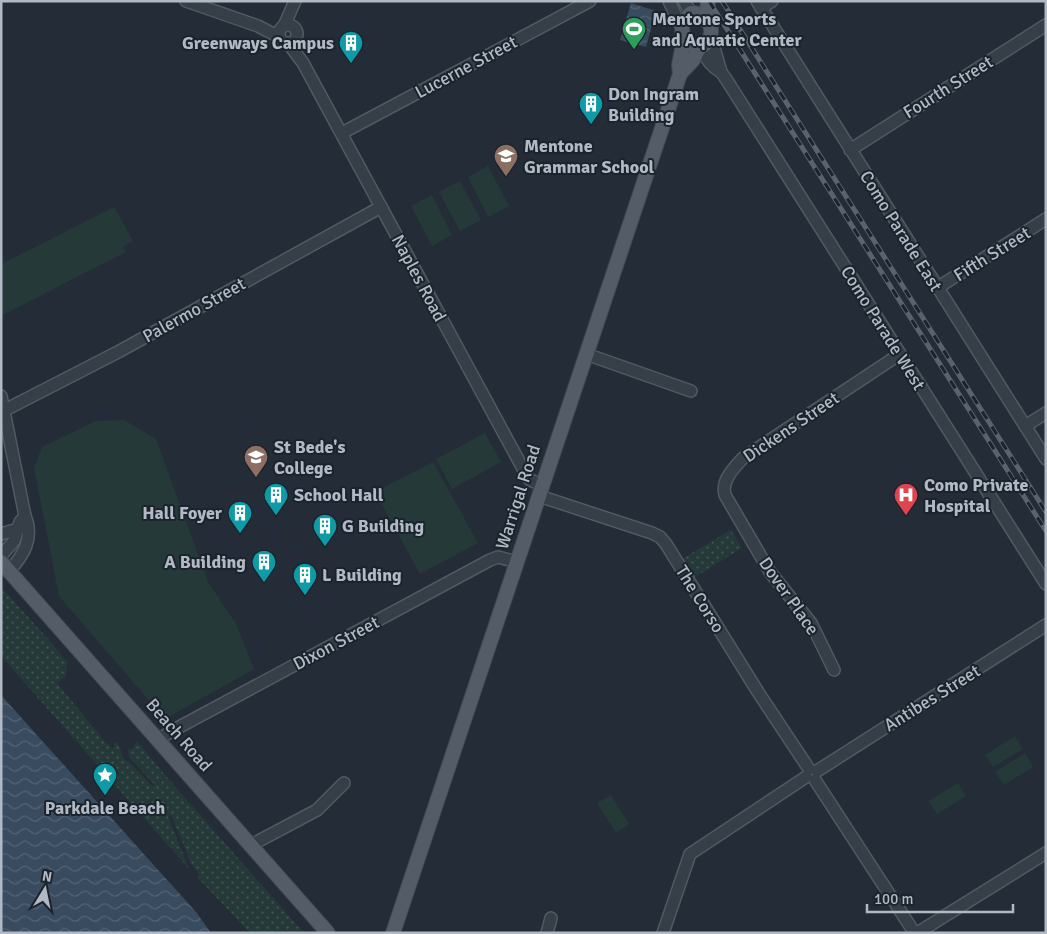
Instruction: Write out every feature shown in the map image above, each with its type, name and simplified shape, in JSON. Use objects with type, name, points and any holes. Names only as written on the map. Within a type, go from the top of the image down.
[{"type":"main road","points":[[683,34],[692,46],[704,44],[710,24],[694,9],[708,1]]},
{"type":"main road","name":"Warrigal Road","points":[[680,74],[679,65],[685,19],[694,9]]},
{"type":"main road","name":"Warrigal Road","points":[[393,933],[680,74],[704,44]]},
{"type":"main road","name":"Beach Road","points":[[5,567],[328,933]]},
{"type":"street","name":"Naples Road","points":[[186,1],[258,26],[287,33],[526,476],[540,491]]},
{"type":"street","name":"Lucerne Street","points":[[342,133],[590,1]]},
{"type":"street","points":[[669,1],[683,34]]},
{"type":"street","points":[[759,5],[772,1]]},
{"type":"street","points":[[287,33],[294,5]]},
{"type":"street","name":"Como Parade East","points":[[759,5],[1046,459]]},
{"type":"street","name":"Fourth Street","points":[[850,150],[1046,25]]},
{"type":"street","name":"Como Parade West","points":[[704,44],[1046,584]]},
{"type":"street","name":"Palermo Street","points":[[5,410],[118,352],[381,207]]},
{"type":"street","name":"Fifth Street","points":[[937,288],[1046,219]]},
{"type":"street","points":[[586,354],[692,391]]},
{"type":"street","name":"Dickens Street","points":[[740,522],[723,489],[731,472],[743,458],[900,354]]},
{"type":"street","points":[[1,396],[25,516],[29,526],[25,548],[19,560],[5,567]]},
{"type":"street","points":[[1025,426],[1046,413]]},
{"type":"street","name":"The Corso","points":[[540,491],[660,537],[758,692],[915,932]]},
{"type":"street","points":[[1,556],[14,541],[20,522],[25,516]]},
{"type":"street","name":"Dover Place","points":[[740,522],[770,572],[811,623],[834,670]]},
{"type":"street","points":[[1,534],[18,528]]},
{"type":"street","name":"Dixon Street","points":[[158,740],[490,560],[498,557],[517,562]]},
{"type":"street","name":"Antibes Street","points":[[663,933],[690,854],[1046,625]]},
{"type":"street","points":[[251,845],[317,810],[344,783]]},
{"type":"street","points":[[915,932],[1046,853]]},
{"type":"street","points":[[547,933],[552,918]]},
{"type":"shaded area","points":[[488,166],[509,206],[488,217],[468,177]]},
{"type":"shaded area","points":[[460,181],[481,220],[460,231],[439,192]]},
{"type":"shaded area","points":[[432,195],[452,235],[432,246],[411,206]]},
{"type":"shaded area","points":[[114,207],[133,241],[123,247],[126,252],[1,316],[1,264]]},
{"type":"shaded area","points":[[124,420],[156,439],[208,582],[236,624],[254,669],[165,719],[59,596],[34,468],[42,447],[95,421]]},
{"type":"shaded area","points":[[485,433],[501,462],[452,489],[436,459]]},
{"type":"shaded area","points":[[433,462],[478,543],[420,574],[375,492]]},
{"type":"shaded area","points":[[731,530],[742,548],[692,579],[680,560]]},
{"type":"shaded area","points":[[1,587],[67,662],[66,676],[57,683],[107,744],[109,743],[112,748],[114,743],[118,742],[123,758],[153,787],[154,784],[129,757],[128,749],[132,749],[137,741],[304,933],[250,933],[198,878],[199,875],[191,863],[171,815],[168,816],[189,869],[1,656]]},
{"type":"shaded area","points":[[1015,736],[1023,749],[993,767],[985,755]]},
{"type":"shaded area","points":[[1025,753],[1033,767],[1004,785],[995,772]]},
{"type":"shaded area","points":[[958,783],[966,796],[937,814],[928,801]]},
{"type":"shaded area","points":[[611,795],[629,824],[616,833],[597,803]]},
{"type":"water","points":[[631,3],[656,11],[646,47],[620,40]]},
{"type":"water","points":[[1,695],[196,912],[211,933],[1,933]]},
{"type":"railway","points":[[709,1],[1046,531]]},
{"type":"railway","points":[[722,1],[1046,512]]},
{"type":"place","name":"Mentone Sports and Aquatic Center","points":[[634,50]]},
{"type":"place","name":"Greenways Campus","points":[[351,64]]},
{"type":"place","name":"Don Ingram Building","points":[[591,125]]},
{"type":"place","name":"Mentone Grammar School","points":[[506,177]]},
{"type":"place","name":"St Bede's College","points":[[256,478]]},
{"type":"place","name":"School Hall","points":[[276,516]]},
{"type":"place","name":"Como Private Hospital","points":[[906,516]]},
{"type":"place","name":"Hall Foyer","points":[[240,534]]},
{"type":"place","name":"G Building","points":[[325,547]]},
{"type":"place","name":"A Building","points":[[264,583]]},
{"type":"place","name":"L Building","points":[[305,596]]},
{"type":"place","name":"Parkdale Beach","points":[[105,796]]}]
